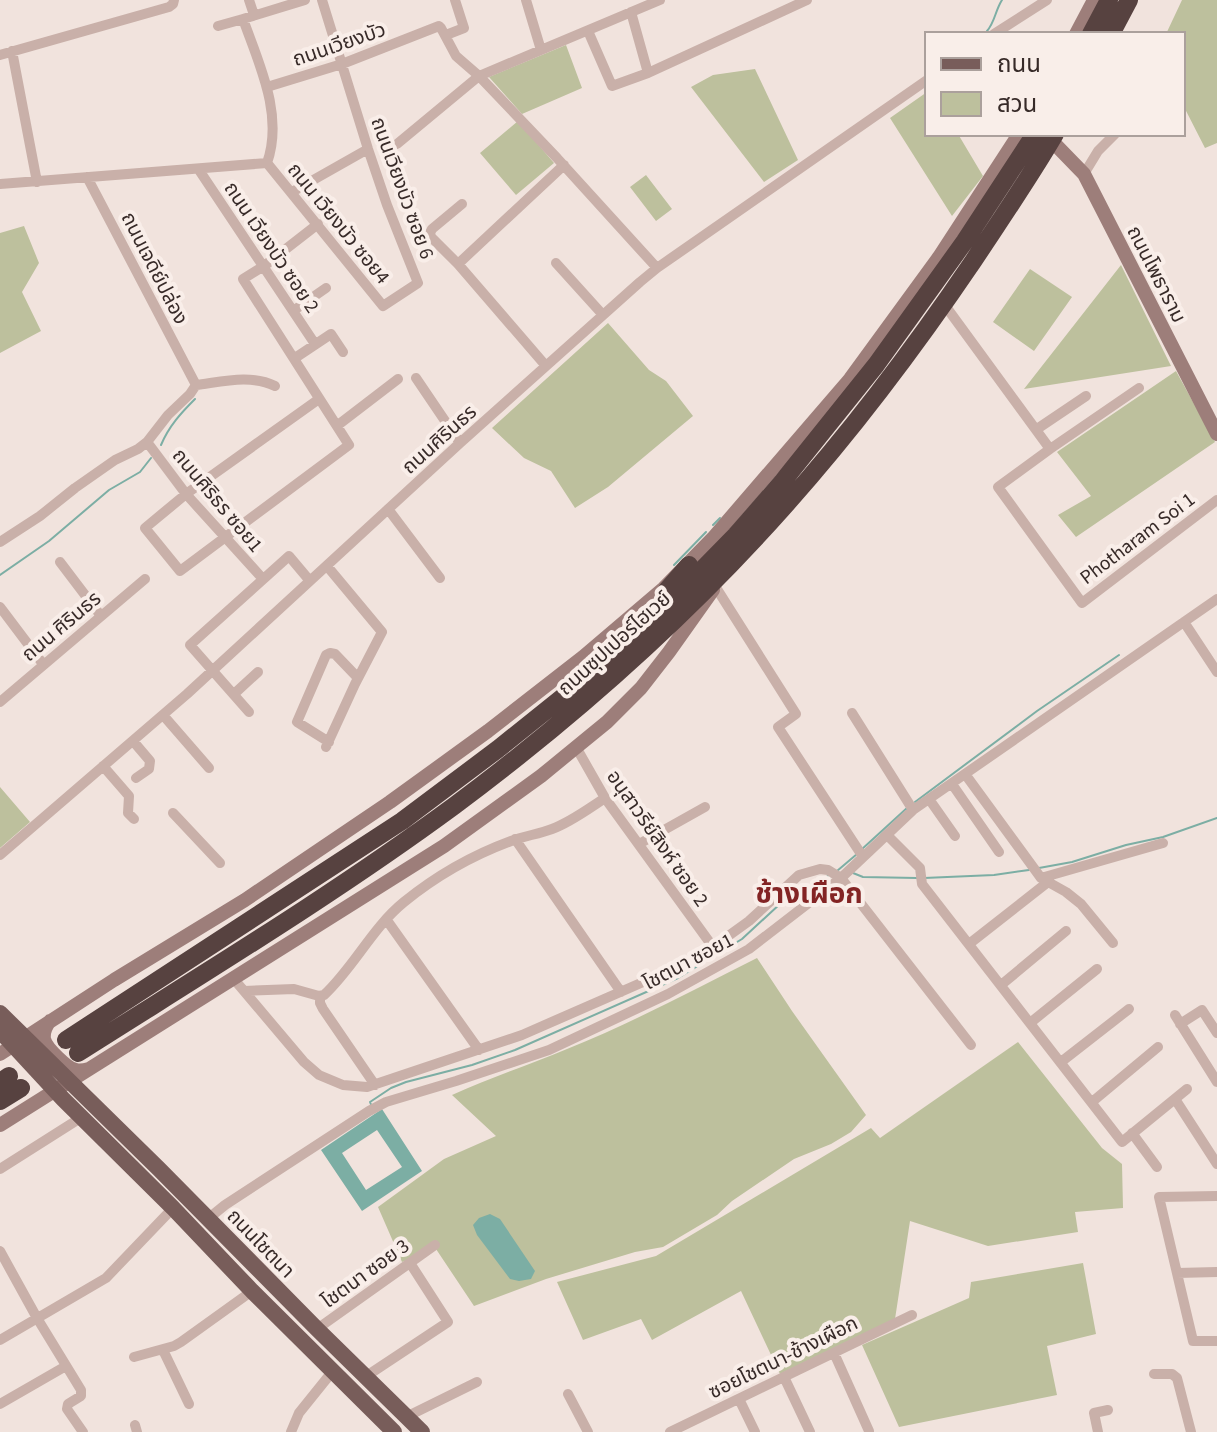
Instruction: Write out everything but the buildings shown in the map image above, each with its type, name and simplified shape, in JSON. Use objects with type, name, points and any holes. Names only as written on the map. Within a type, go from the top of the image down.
[{"type":"highway","points":[[1092,32],[1109,0]]},
{"type":"highway","points":[[1112,32],[1129,0]]},
{"type":"highway","name":"ถนนซุปเปอร์ไฮเวย์","points":[[1047,136],[944,304],[898,368],[781,511],[661,633],[530,746],[383,857],[298,914],[72,1047],[402,821],[609,660],[717,554],[783,481],[876,365],[965,241],[1047,136]]},
{"type":"highway","points":[[939,257],[965,241]]},
{"type":"highway","points":[[609,660],[689,565]]},
{"type":"highway","points":[[0,1101],[10,1082]]},
{"type":"main road","points":[[1077,32],[1094,0]]},
{"type":"main road","points":[[10,1043],[279,878],[416,784],[637,612],[689,565],[850,379],[939,257],[1018,136]]},
{"type":"main road","name":"ถนนโพธาราม","points":[[1047,136],[1084,174],[1217,434]]},
{"type":"main road","points":[[0,1125],[444,846],[541,776],[607,722],[641,688],[727,568]]},
{"type":"main road","points":[[0,1013],[10,1043],[8,1057],[19,1061],[36,1081],[33,1105]]},
{"type":"main road","points":[[50,1021],[44,1035],[47,1045],[71,1068],[78,1071],[93,1068]]},
{"type":"main road","points":[[10,1043],[63,1087]]},
{"type":"main road","name":"ถนนโชตนา","points":[[63,1087],[82,1117],[394,1432]]},
{"type":"main road","name":"ถนนโชตนา","points":[[63,1087],[209,1218],[422,1432]]},
{"type":"street","points":[[0,55],[169,7],[174,0]]},
{"type":"street","points":[[0,184],[267,163],[273,138],[267,87],[248,17],[249,0]]},
{"type":"street","points":[[218,26],[305,0]]},
{"type":"street","name":"ถนนเวียงบัว ซอย 6","points":[[322,0],[368,149],[418,283],[383,306]]},
{"type":"street","points":[[455,0],[464,28],[446,35],[456,56],[564,165],[657,268]]},
{"type":"street","points":[[526,0],[541,50]]},
{"type":"street","points":[[397,144],[479,76],[660,0]]},
{"type":"street","points":[[588,31],[612,86],[648,73],[807,0]]},
{"type":"street","points":[[997,32],[1047,0]]},
{"type":"street","points":[[631,12],[648,73]]},
{"type":"street","name":"ถนนเวียงบัว","points":[[267,87],[342,64],[439,26],[446,35]]},
{"type":"street","points":[[12,51],[37,182]]},
{"type":"street","name":"ถนนศิรินธร","points":[[0,855],[163,715],[460,443],[657,268],[925,81]]},
{"type":"street","points":[[1084,174],[1098,151],[1113,136]]},
{"type":"street","points":[[292,192],[368,149]]},
{"type":"street","name":"ถนน เวียงบัว ซอย4","points":[[267,163],[383,306]]},
{"type":"street","points":[[458,264],[564,165]]},
{"type":"street","name":"ถนน เวียงบัว ซอย 2","points":[[199,170],[315,344]]},
{"type":"street","name":"ถนนเจดีย์ปล่อง","points":[[87,177],[193,381]]},
{"type":"street","points":[[462,204],[430,233],[546,366]]},
{"type":"street","points":[[318,224],[243,279],[349,445],[180,571],[145,528],[186,494],[319,399]]},
{"type":"street","points":[[556,263],[603,315]]},
{"type":"street","points":[[293,311],[326,288]]},
{"type":"street","points":[[944,304],[1050,449],[1139,388]]},
{"type":"street","points":[[295,358],[331,334],[343,352]]},
{"type":"street","points":[[416,378],[460,443]]},
{"type":"street","points":[[338,425],[398,379]]},
{"type":"street","points":[[0,542],[115,460],[147,442],[193,381],[259,380],[275,386]]},
{"type":"street","points":[[1037,429],[1086,396]]},
{"type":"street","name":"ถนนศิริธร ซอย1","points":[[147,442],[186,494],[263,579]]},
{"type":"street","name":"Photharam Soi 1","points":[[1050,449],[998,487],[1082,603],[1217,500]]},
{"type":"street","points":[[388,509],[440,578]]},
{"type":"street","name":"ถนนศิริธร ซอย1","points":[[213,670],[190,645],[289,556],[310,581]]},
{"type":"street","points":[[60,562],[101,616]]},
{"type":"street","points":[[327,566],[382,632],[328,745],[297,722],[326,655],[335,654],[358,678]]},
{"type":"street","name":"ถนน ศิรินธร","points":[[0,702],[145,579]]},
{"type":"street","points":[[715,586],[796,714],[778,727],[863,857]]},
{"type":"street","name":"โชตนา ซอย1","points":[[209,1218],[373,1108],[549,1050],[668,994],[749,949],[841,878],[913,810],[1217,599]]},
{"type":"street","points":[[0,607],[43,664]]},
{"type":"street","points":[[1184,622],[1217,672]]},
{"type":"street","points":[[213,670],[249,712]]},
{"type":"street","points":[[234,694],[258,672]]},
{"type":"street","points":[[852,713],[913,810]]},
{"type":"street","points":[[163,715],[209,768]]},
{"type":"street","points":[[133,741],[150,761],[149,769],[136,778]]},
{"type":"street","name":"อนุสาวรีย์สิงห์ ซอย 2","points":[[576,747],[605,798],[713,947]]},
{"type":"street","points":[[103,766],[129,796],[128,813],[134,819]]},
{"type":"street","points":[[965,774],[1031,867],[1044,880],[1081,904],[1113,943]]},
{"type":"street","points":[[952,784],[999,852]]},
{"type":"street","points":[[244,991],[294,989],[320,996],[325,994],[386,919],[445,873],[488,850],[552,829],[605,798]]},
{"type":"street","points":[[929,799],[955,836]]},
{"type":"street","points":[[639,844],[705,807]]},
{"type":"street","points":[[173,813],[220,863]]},
{"type":"street","points":[[887,835],[920,868],[922,884],[1122,1142],[1187,1089]]},
{"type":"street","points":[[515,839],[621,992]]},
{"type":"street","points":[[969,944],[1044,880],[1163,843]]},
{"type":"street","points":[[233,978],[304,1062],[319,1075],[343,1085],[375,1085],[522,1035],[666,972],[713,947],[749,921],[799,875],[820,869],[841,878],[971,1045]]},
{"type":"street","points":[[386,919],[479,1050]]},
{"type":"street","points":[[1001,985],[1066,931]]},
{"type":"street","points":[[1030,1023],[1097,969]]},
{"type":"street","points":[[320,996],[320,1005],[375,1085]]},
{"type":"street","points":[[1061,1062],[1129,1009]]},
{"type":"street","points":[[1217,1033],[1213,1017],[1202,1010],[1178,1020],[1217,1082]]},
{"type":"street","points":[[1092,1102],[1158,1047]]},
{"type":"street","points":[[425,1068],[431,1088]]},
{"type":"street","points":[[1175,1099],[1217,1164]]},
{"type":"street","points":[[0,1169],[82,1117]]},
{"type":"street","points":[[1132,1133],[1157,1167]]},
{"type":"street","points":[[1217,1196],[1159,1197],[1193,1341],[1217,1341]]},
{"type":"street","points":[[0,1340],[106,1278],[173,1208]]},
{"type":"street","name":"โชตนา ซอย 3","points":[[317,1329],[435,1245]]},
{"type":"street","points":[[0,1251],[4,1271],[81,1390],[81,1396],[68,1404],[67,1409],[83,1432]]},
{"type":"street","points":[[365,1377],[448,1322],[410,1263]]},
{"type":"street","points":[[1177,1273],[1217,1272]]},
{"type":"street","points":[[134,1357],[181,1342],[252,1291]]},
{"type":"street","name":"ซอยโชตนา-ช้างเผือก","points":[[670,1432],[912,1315]]},
{"type":"street","points":[[163,1350],[189,1404]]},
{"type":"street","points":[[834,1353],[869,1431]]},
{"type":"street","points":[[0,1404],[66,1366]]},
{"type":"street","points":[[291,1432],[299,1413],[332,1372]]},
{"type":"street","points":[[1154,1374],[1172,1374],[1177,1378],[1191,1432]]},
{"type":"street","points":[[784,1377],[810,1432]]},
{"type":"street","points":[[406,1417],[477,1382]]},
{"type":"street","points":[[568,1394],[588,1432]]},
{"type":"street","points":[[739,1399],[755,1432]]},
{"type":"street","points":[[1098,1432],[1094,1413],[1108,1410]]},
{"type":"green space","points":[[1182,0],[1217,0],[1217,143],[1205,148],[1185,109],[1185,32],[1167,32]]},
{"type":"green space","points":[[566,45],[582,88],[522,114],[489,77]]},
{"type":"green space","points":[[755,69],[798,160],[764,182],[691,87],[713,75]]},
{"type":"green space","points":[[925,93],[925,136],[959,136],[983,176],[952,216],[890,118]]},
{"type":"green space","points":[[518,121],[554,163],[516,195],[480,153]]},
{"type":"green space","points":[[646,175],[672,209],[656,221],[630,187]]},
{"type":"green space","points":[[24,226],[39,263],[22,292],[41,331],[0,353],[0,233]]},
{"type":"green space","points":[[1121,265],[1171,366],[1024,389]]},
{"type":"green space","points":[[1030,269],[1072,297],[1034,351],[993,322]]},
{"type":"green space","points":[[608,323],[649,370],[666,381],[693,416],[608,487],[575,508],[551,471],[524,458],[492,428]]},
{"type":"green space","points":[[1176,371],[1215,442],[1076,537],[1058,515],[1091,496],[1057,452]]},
{"type":"green space","points":[[0,787],[30,822],[0,848]]},
{"type":"green space","points":[[757,958],[866,1115],[851,1132],[794,1159],[732,1201],[717,1215],[663,1247],[635,1252],[546,1279],[474,1306],[436,1249],[402,1262],[378,1207],[444,1159],[496,1136],[452,1095],[615,1028]]},
{"type":"green space","points":[[1018,1042],[1102,1148],[1122,1164],[1123,1208],[1075,1212],[1078,1232],[988,1246],[910,1221],[895,1319],[780,1374],[741,1291],[652,1340],[641,1319],[583,1340],[557,1282],[656,1256],[871,1128],[880,1138]]},
{"type":"green space","points":[[1083,1263],[1096,1334],[1047,1346],[1057,1395],[899,1427],[862,1345],[969,1298],[971,1282]]},
{"type":"water","points":[[382,1109],[422,1171],[362,1211],[321,1150]],"holes":[[[377,1130],[402,1167],[366,1190],[342,1153]]]},
{"type":"water","points":[[490,1214],[500,1219],[535,1271],[531,1279],[510,1279],[477,1235],[473,1225],[479,1218]]},
{"type":"waterway","points":[[987,32],[1002,0]]},
{"type":"waterway","points":[[161,445],[176,420],[195,399]]},
{"type":"waterway","points":[[0,575],[49,541],[109,490],[140,472],[151,458]]},
{"type":"waterway","points":[[713,525],[720,518]]},
{"type":"waterway","points":[[674,565],[706,532]]},
{"type":"waterway","points":[[915,802],[1037,711],[1119,655]]},
{"type":"waterway","points":[[861,850],[907,808]]},
{"type":"waterway","points":[[1039,868],[1163,837],[1217,818]]},
{"type":"waterway","points":[[837,871],[857,854]]},
{"type":"waterway","points":[[924,878],[1029,870]]},
{"type":"waterway","points":[[853,873],[863,877],[917,878]]},
{"type":"waterway","points":[[372,1107],[370,1102],[391,1088],[515,1050],[678,978],[742,939],[781,903],[828,876]]},
{"type":"district","name":"ช้างเผือก","points":[[809,893]]}]
